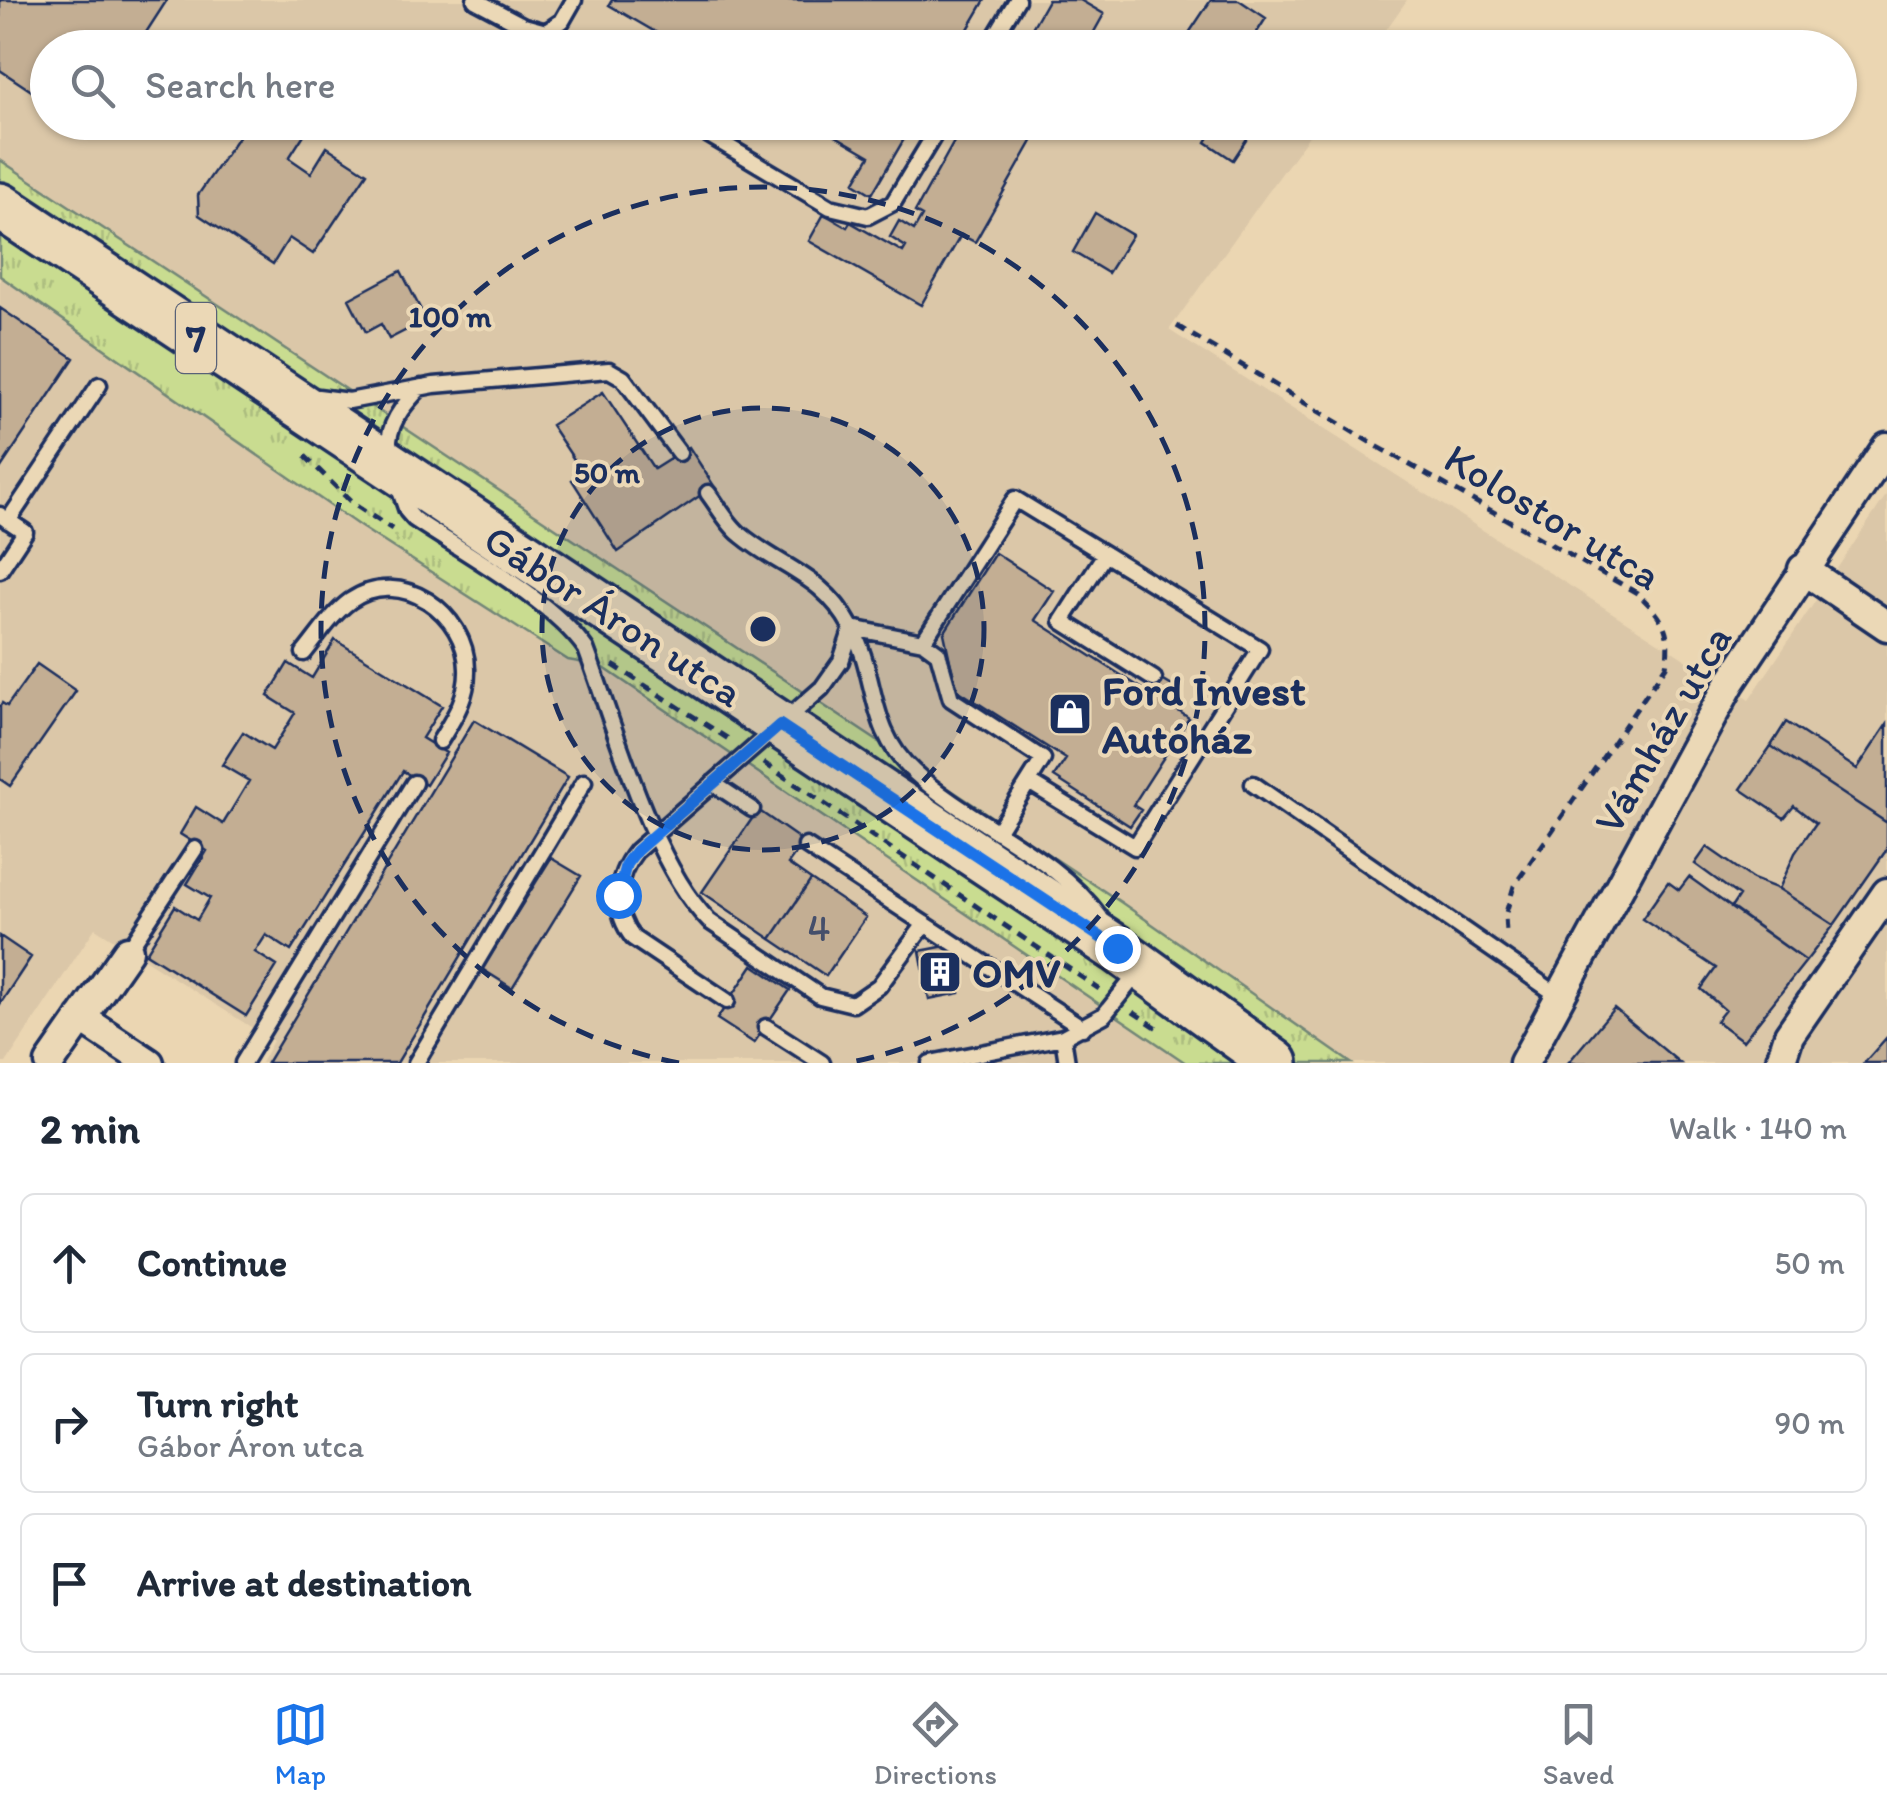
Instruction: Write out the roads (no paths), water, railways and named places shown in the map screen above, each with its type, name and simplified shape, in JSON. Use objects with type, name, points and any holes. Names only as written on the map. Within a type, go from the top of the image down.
[{"type":"main road","name":"Gábor Áron utca","points":[[0,206],[1130,958],[1275,1063]]},
{"type":"street","name":"Vámház utca","points":[[1524,1063],[1713,713],[1887,447]]},
{"type":"street","points":[[1804,569],[1887,626]]},
{"type":"street","points":[[1780,1063],[1789,1036],[1887,894]]},
{"type":"street","points":[[50,1063],[128,951]]},
{"type":"street","points":[[81,1018],[149,1063]]},
{"type":"lane","points":[[475,0],[531,30]]},
{"type":"lane","points":[[551,30],[574,0]]},
{"type":"lane","points":[[999,30],[1017,0]]},
{"type":"lane","points":[[524,26],[539,30]]},
{"type":"lane","points":[[717,140],[830,207],[868,216],[893,204],[931,140]]},
{"type":"lane","points":[[150,308],[210,332],[300,388],[328,400],[349,401],[421,387],[609,370],[623,378],[679,453]]},
{"type":"lane","points":[[0,570],[25,532],[4,518],[100,384]]},
{"type":"lane","points":[[421,387],[391,426],[387,439],[407,510],[414,519],[554,614],[576,635],[586,649],[654,834],[696,908],[792,980],[832,1001],[852,1004],[872,993],[925,924]]},
{"type":"lane","points":[[708,493],[739,534],[815,582],[852,628],[881,725],[914,774],[1054,871],[1081,894],[1130,958],[1104,1015],[1082,1028],[1063,1036],[930,1063]]},
{"type":"lane","points":[[923,642],[1015,499],[1260,648],[1135,847],[1029,782]]},
{"type":"lane","points":[[1105,554],[1062,621],[1154,679]]},
{"type":"lane","points":[[304,654],[338,612],[352,599],[368,592],[409,593],[440,608],[454,624],[468,663],[464,696],[440,741]]},
{"type":"lane","points":[[728,1000],[633,938],[620,910],[620,882],[626,864],[654,834],[832,676],[852,628]]},
{"type":"lane","points":[[852,628],[923,642],[938,652],[951,699],[1044,759],[997,832]]},
{"type":"lane","points":[[416,1063],[584,782]]},
{"type":"lane","points":[[243,1063],[414,783]]},
{"type":"lane","points":[[714,783],[752,809]]},
{"type":"lane","points":[[1253,784],[1560,996]]},
{"type":"lane","points":[[806,846],[1082,1028]]},
{"type":"lane","points":[[128,951],[195,849]]},
{"type":"lane","points":[[766,1027],[822,1063]]},
{"type":"lane","points":[[1063,1036],[1067,1063]]},
{"type":"place","name":"Ford Invest Autóház","points":[[1070,714]]},
{"type":"place","name":"OMV","points":[[940,972]]}]
